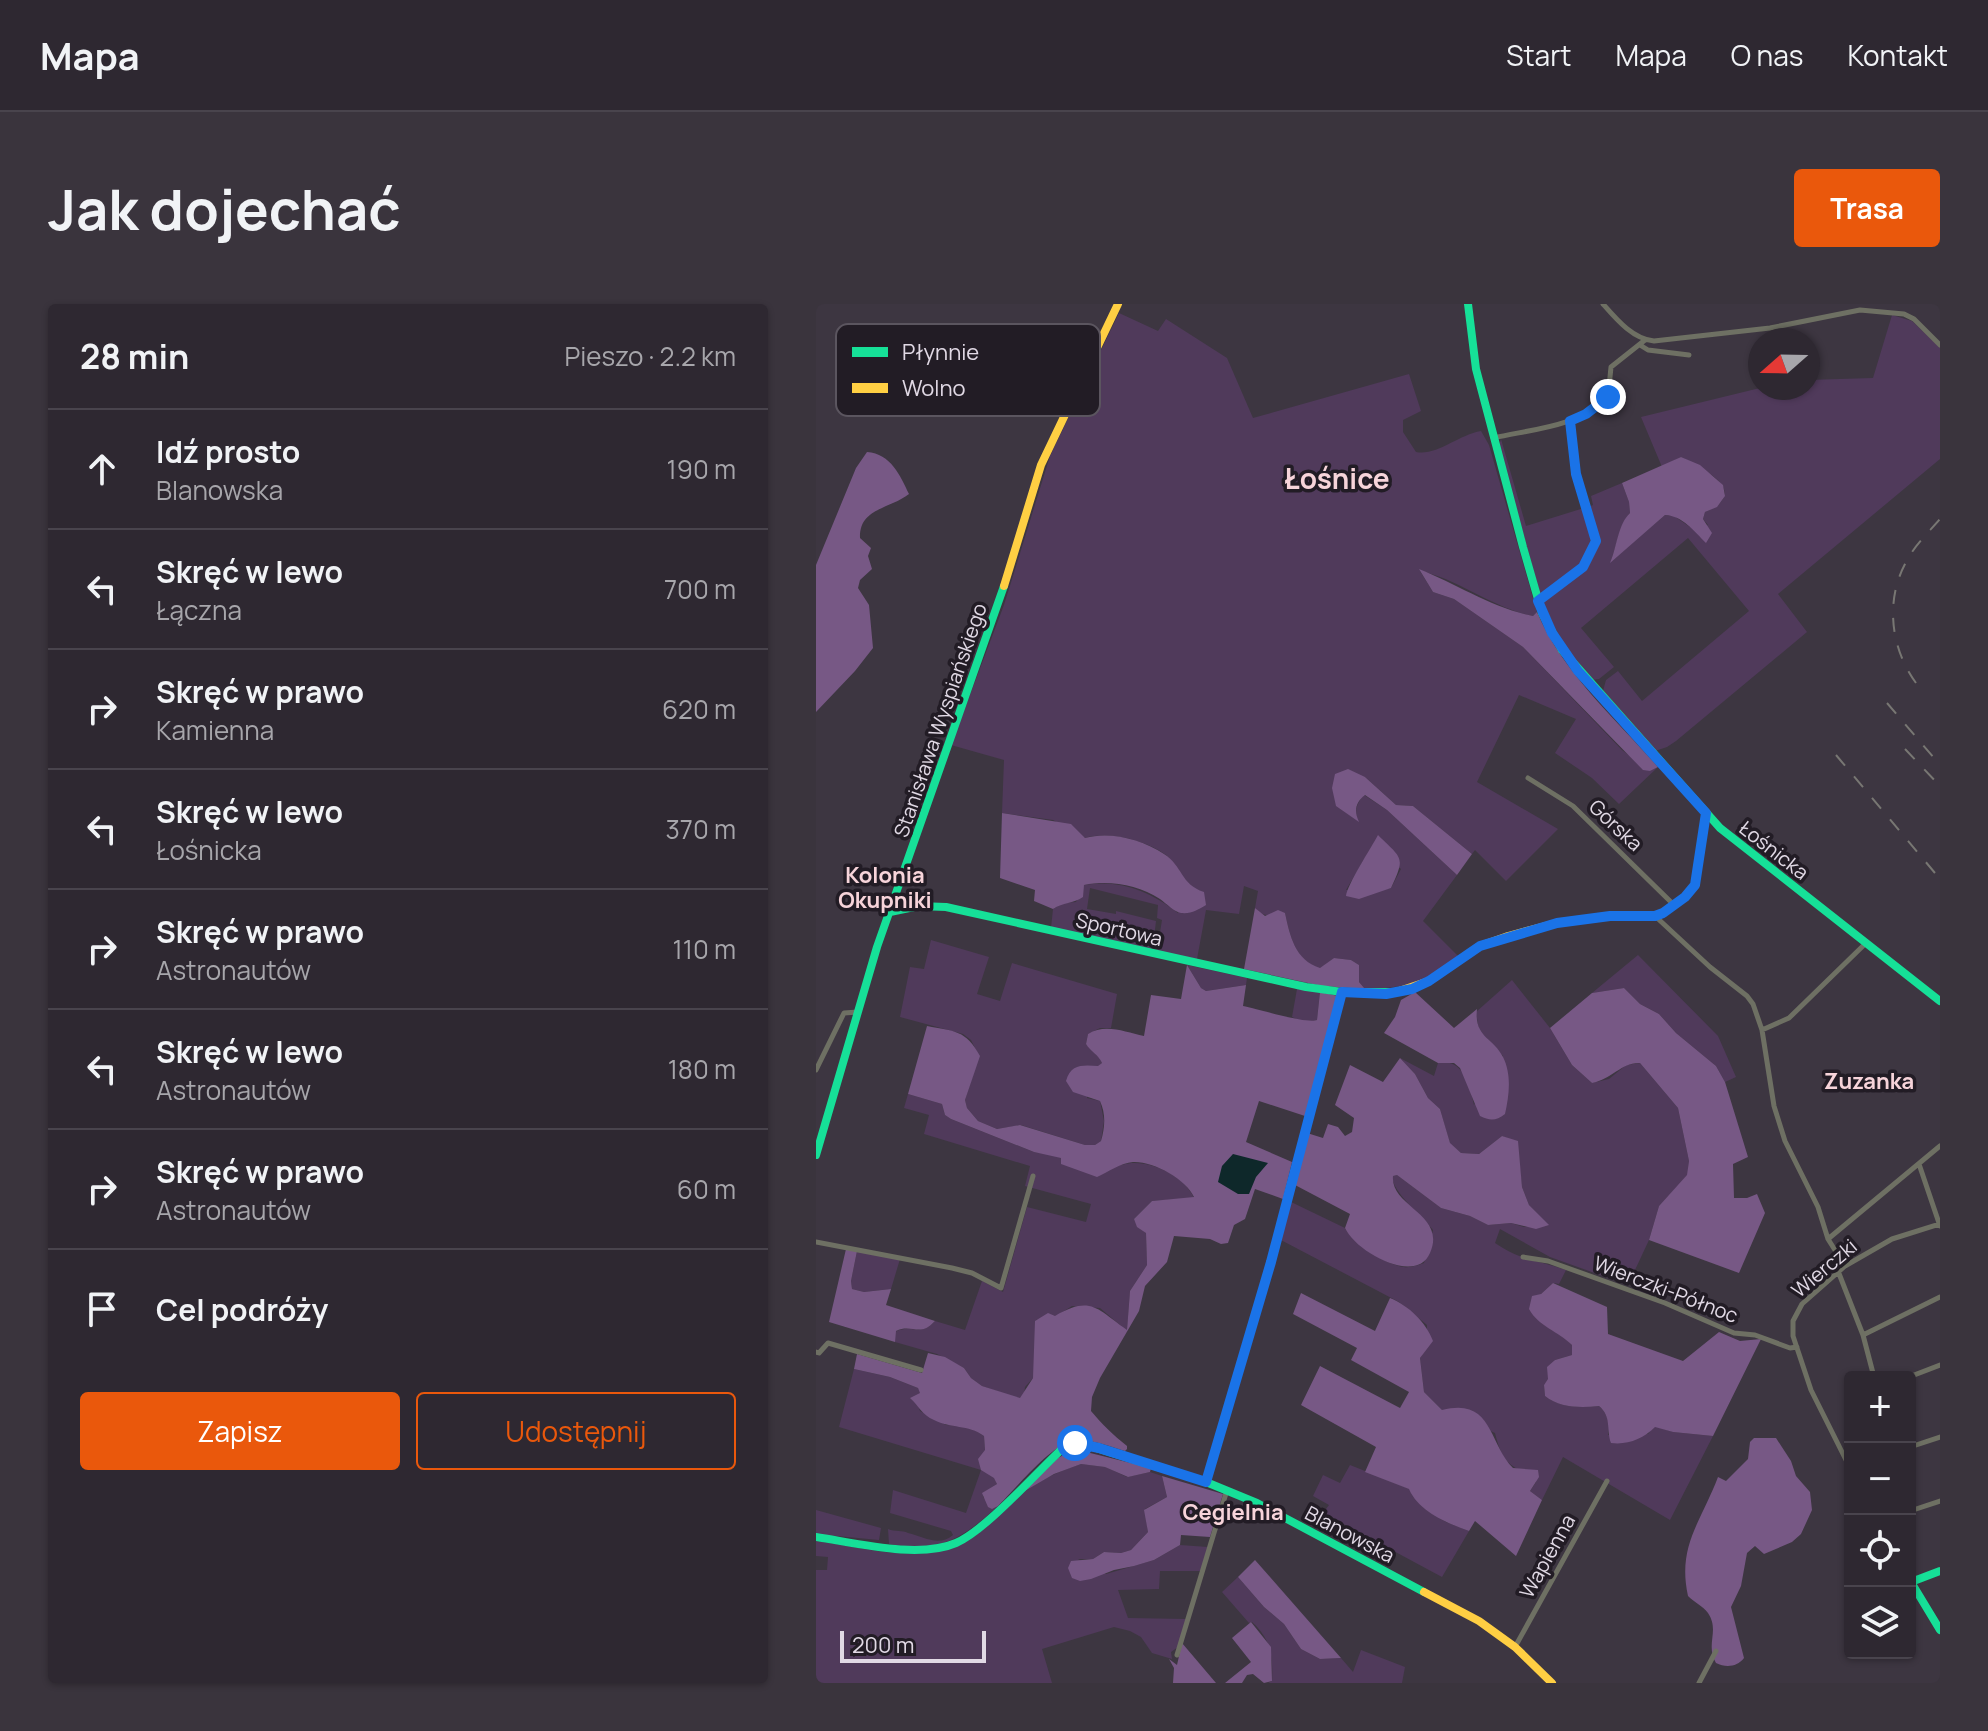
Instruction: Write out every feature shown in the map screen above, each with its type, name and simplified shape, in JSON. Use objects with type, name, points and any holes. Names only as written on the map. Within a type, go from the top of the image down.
[{"type":"street","name":"Stanisława Wyspiańskiego","points":[[1100,342],[1118,304]]},
{"type":"street","name":"Łośnicka","points":[[1468,304],[1473,357],[1493,438],[1538,601],[1552,633],[1578,671],[1736,842],[1940,1001]]},
{"type":"street","points":[[1603,304],[1648,350],[1689,355]]},
{"type":"street","points":[[1493,438],[1570,421],[1605,400],[1609,393],[1611,367],[1642,342],[1770,328],[1860,310],[1904,314],[1914,319],[1940,345]]},
{"type":"street","name":"Stanisława Wyspiańskiego","points":[[816,1155],[890,912],[992,624],[1041,465],[1064,416]]},
{"type":"street","points":[[1538,601],[1583,567],[1596,541],[1576,474],[1570,421]]},
{"type":"street","name":"Górska","points":[[1528,778],[1573,806],[1674,905]]},
{"type":"street","points":[[1706,813],[1698,876],[1693,889],[1655,916],[1747,996],[1762,1030],[1779,1124],[1818,1207],[1828,1239],[1845,1266]]},
{"type":"street","name":"Sportowa","points":[[890,912],[919,906],[946,907],[1306,987],[1386,994],[1412,989],[1429,981],[1480,946],[1557,923],[1610,916],[1655,916]]},
{"type":"street","points":[[1762,1030],[1789,1018],[1866,942]]},
{"type":"street","points":[[1206,1482],[1267,1276],[1342,992]]},
{"type":"street","points":[[816,1070],[844,1013],[858,1012]]},
{"type":"street","points":[[1828,1239],[1940,1146]]},
{"type":"street","points":[[1919,1164],[1940,1225]]},
{"type":"street","points":[[816,1242],[952,1268],[972,1273],[1001,1288],[1033,1176]]},
{"type":"street","name":"Wierczki","points":[[1844,1456],[1821,1412],[1797,1347],[1793,1328],[1797,1312],[1845,1266],[1892,1239],[1940,1225]]},
{"type":"street","name":"Wierczki-Północ","points":[[1523,1257],[1548,1261],[1665,1303],[1734,1333],[1760,1336],[1790,1348],[1797,1347]]},
{"type":"street","points":[[1838,1271],[1863,1335],[1872,1371]]},
{"type":"street","points":[[1863,1335],[1940,1297]]},
{"type":"street","points":[[816,1352],[819,1353],[828,1343],[921,1370]]},
{"type":"street","points":[[1916,1374],[1940,1365]]},
{"type":"street","points":[[1916,1445],[1940,1437]]},
{"type":"street","name":"Blanowska","points":[[816,1537],[899,1549],[937,1548],[956,1543],[975,1531],[1062,1449],[1075,1443],[1227,1489],[1479,1621],[1515,1647],[1550,1682]]},
{"type":"street","name":"Wapienna","points":[[1515,1647],[1607,1481]]},
{"type":"street","points":[[1177,1655],[1227,1489]]},
{"type":"street","points":[[1916,1509],[1940,1501]]},
{"type":"street","points":[[1916,1579],[1940,1571]]},
{"type":"street","points":[[1914,1587],[1940,1630]]},
{"type":"street","points":[[1699,1683],[1716,1651]]},
{"type":"shaded area","points":[[1119,313],[1158,331],[1166,319],[1227,358],[1253,418],[1409,374],[1421,411],[1403,420],[1403,432],[1416,452],[1432,451],[1481,431],[1489,445],[1537,612],[1533,616],[1518,612],[1448,580],[1420,571],[1433,592],[1454,599],[1523,647],[1622,750],[1650,771],[1658,767],[1619,804],[1592,778],[1555,753],[1576,719],[1519,695],[1477,782],[1558,829],[1506,881],[1475,850],[1472,854],[1413,806],[1396,805],[1365,777],[1335,774],[1358,820],[1357,807],[1364,795],[1387,810],[1457,875],[1423,921],[1459,957],[1436,973],[1404,985],[1365,989],[1359,982],[1359,965],[1351,960],[1334,958],[1320,969],[1312,965],[1295,946],[1285,913],[1262,914],[1255,908],[1258,891],[1244,886],[1239,914],[1206,910],[1197,959],[1157,951],[1162,920],[1157,918],[1158,905],[1090,888],[1087,909],[1116,914],[1116,911],[1156,921],[1153,947],[1150,949],[1051,928],[1053,909],[1062,903],[1076,902],[1084,885],[1110,884],[1134,888],[1157,898],[1178,913],[1189,887],[1170,859],[1148,845],[1116,836],[1085,838],[1053,820],[1002,813],[1004,760],[951,745],[1004,605],[1050,456],[1069,416],[1100,416],[1100,352]],"holes":[[[1372,846],[1401,869],[1391,888],[1346,890]]]},
{"type":"shaded area","points":[[1892,315],[1912,321],[1940,348],[1940,459],[1778,594],[1807,632],[1676,741],[1655,751],[1607,697],[1603,691],[1606,680],[1618,671],[1642,701],[1749,611],[1688,538],[1581,628],[1614,667],[1599,679],[1592,680],[1561,642],[1543,601],[1577,575],[1592,558],[1596,539],[1588,507],[1593,505],[1591,496],[1622,483],[1629,502],[1630,513],[1621,528],[1611,561],[1665,515],[1674,516],[1690,527],[1708,525],[1703,519],[1705,512],[1718,504],[1724,496],[1724,489],[1711,474],[1681,457],[1662,467],[1641,417],[1748,391],[1748,400],[1820,400],[1820,380],[1873,378]]},
{"type":"shaded area","points":[[1501,439],[1526,526],[1584,508],[1592,532],[1591,549],[1581,566],[1541,597],[1499,446]]},
{"type":"shaded area","points":[[867,452],[888,461],[909,494],[877,510],[861,528],[860,538],[871,548],[868,556],[872,569],[860,580],[858,588],[869,605],[873,648],[816,712],[816,565],[856,468]]},
{"type":"shaded area","points":[[1681,457],[1700,465],[1723,485],[1725,496],[1717,507],[1705,512],[1703,519],[1712,533],[1706,543],[1683,521],[1665,515],[1610,563],[1620,529],[1630,513],[1622,483]]},
{"type":"shaded area","points":[[1419,569],[1489,602],[1533,616],[1537,612],[1575,675],[1658,767],[1643,770],[1523,647],[1454,599],[1433,592]]},
{"type":"shaded area","points":[[1348,769],[1365,777],[1396,805],[1413,806],[1472,854],[1457,875],[1387,810],[1365,795],[1356,807],[1359,822],[1336,806],[1332,788],[1335,774]]},
{"type":"shaded area","points":[[1002,813],[1071,824],[1085,838],[1115,836],[1146,844],[1170,859],[1190,884],[1204,892],[1206,905],[1181,913],[1142,890],[1104,883],[1084,885],[1083,897],[1053,909],[1034,901],[1035,890],[1000,878]]},
{"type":"shaded area","points":[[1378,835],[1399,858],[1399,870],[1391,888],[1359,899],[1346,896],[1355,875]]},
{"type":"shaded area","points":[[1255,908],[1265,916],[1278,910],[1285,913],[1295,946],[1312,964],[1320,968],[1334,958],[1351,960],[1359,965],[1359,982],[1365,989],[1322,986],[1244,969]]},
{"type":"shaded area","points":[[931,940],[989,957],[977,994],[1000,1001],[1012,963],[1117,994],[1111,1028],[1100,1028],[1088,1034],[1086,1044],[1102,1063],[1098,1067],[1091,1066],[1087,1098],[1100,1101],[1104,1121],[1101,1141],[1095,1145],[1085,1145],[1021,1125],[997,1129],[978,1121],[967,1108],[965,1100],[979,1056],[971,1040],[963,1034],[900,1017],[910,967],[924,969]]},
{"type":"shaded area","points":[[1638,955],[1718,1036],[1736,1077],[1725,1082],[1716,1066],[1676,1033],[1659,1014],[1640,1004],[1624,988],[1592,993]]},
{"type":"shaded area","points":[[1187,965],[1247,978],[1246,985],[1206,991]]},
{"type":"shaded area","points":[[1187,965],[1206,991],[1246,985],[1243,1006],[1293,1018],[1317,1020],[1320,992],[1338,996],[1305,1116],[1259,1101],[1246,1142],[1292,1162],[1283,1199],[1255,1189],[1245,1219],[1234,1225],[1228,1243],[1174,1236],[1167,1262],[1145,1286],[1139,1311],[1092,1397],[1091,1411],[1127,1449],[1090,1441],[1069,1442],[1042,1460],[992,1509],[982,1493],[997,1484],[994,1478],[981,1470],[978,1459],[985,1450],[984,1436],[926,1416],[910,1398],[920,1393],[918,1388],[890,1377],[854,1369],[857,1354],[922,1373],[928,1353],[945,1357],[964,1368],[982,1386],[1020,1398],[1033,1378],[1035,1321],[1048,1313],[1055,1316],[1077,1306],[1086,1306],[1101,1311],[1127,1330],[1130,1291],[1147,1265],[1146,1233],[1137,1227],[1134,1219],[1152,1201],[1194,1197],[1184,1184],[1159,1168],[1133,1162],[1097,1177],[1061,1164],[1061,1158],[1034,1152],[951,1119],[945,1115],[942,1104],[908,1094],[927,1026],[964,1036],[980,1056],[965,1100],[967,1108],[978,1121],[997,1129],[1020,1125],[1085,1145],[1095,1145],[1101,1141],[1104,1126],[1100,1101],[1073,1092],[1066,1081],[1074,1069],[1102,1063],[1086,1044],[1088,1034],[1108,1029],[1144,1036],[1151,995],[1181,999]]},
{"type":"shaded area","points":[[1512,980],[1550,1028],[1572,1065],[1592,1083],[1609,1079],[1626,1065],[1640,1063],[1678,1108],[1689,1161],[1688,1175],[1659,1206],[1649,1240],[1628,1285],[1550,1257],[1500,1229],[1495,1243],[1522,1257],[1566,1270],[1559,1284],[1553,1283],[1541,1294],[1563,1335],[1572,1345],[1572,1355],[1555,1360],[1544,1385],[1545,1396],[1571,1406],[1599,1406],[1608,1419],[1608,1435],[1648,1434],[1654,1426],[1673,1432],[1713,1436],[1670,1520],[1563,1457],[1542,1500],[1530,1491],[1536,1482],[1505,1459],[1495,1433],[1442,1410],[1424,1392],[1420,1358],[1427,1346],[1427,1325],[1399,1302],[1279,1239],[1289,1201],[1345,1228],[1362,1246],[1389,1262],[1406,1267],[1424,1263],[1433,1230],[1397,1189],[1392,1176],[1397,1175],[1441,1208],[1488,1225],[1548,1225],[1529,1205],[1522,1187],[1517,1142],[1502,1136],[1479,1154],[1461,1153],[1450,1144],[1440,1109],[1428,1098],[1415,1074],[1400,1058],[1434,1076],[1438,1063],[1454,1064],[1464,1075],[1474,1105],[1503,1056],[1479,1031],[1476,1012]]},
{"type":"shaded area","points":[[1624,988],[1640,1004],[1659,1014],[1676,1033],[1716,1066],[1725,1082],[1748,1157],[1733,1164],[1734,1198],[1757,1194],[1765,1213],[1739,1273],[1649,1240],[1659,1206],[1687,1175],[1689,1161],[1678,1108],[1640,1063],[1628,1065],[1592,1083],[1572,1065],[1550,1028],[1592,993]]},
{"type":"shaded area","points":[[1297,989],[1320,992],[1317,1020],[1305,1023],[1292,1017]]},
{"type":"shaded area","points":[[1415,992],[1454,1028],[1477,1009],[1481,1032],[1499,1050],[1508,1071],[1505,1114],[1493,1120],[1480,1116],[1460,1068],[1454,1063],[1438,1063],[1384,1033],[1395,1017],[1401,1000]]},
{"type":"shaded area","points":[[1400,1058],[1415,1074],[1428,1098],[1440,1109],[1450,1143],[1461,1153],[1479,1154],[1502,1136],[1518,1141],[1522,1187],[1529,1205],[1549,1225],[1536,1229],[1511,1223],[1488,1225],[1441,1208],[1397,1175],[1393,1176],[1394,1187],[1425,1220],[1433,1240],[1430,1253],[1423,1262],[1400,1266],[1373,1255],[1351,1237],[1345,1228],[1350,1214],[1295,1185],[1307,1133],[1323,1138],[1328,1124],[1338,1127],[1345,1136],[1352,1132],[1354,1118],[1335,1105],[1350,1065],[1383,1082]]},
{"type":"shaded area","points":[[908,1094],[942,1104],[945,1115],[951,1119],[1034,1152],[1122,1165],[1153,1166],[1182,1182],[1194,1198],[1152,1201],[1134,1219],[1146,1233],[1147,1265],[1130,1291],[1127,1331],[1100,1308],[1072,1306],[1055,1317],[1036,1320],[1035,1369],[1020,1399],[982,1386],[964,1368],[937,1354],[895,1342],[895,1332],[925,1329],[935,1321],[965,1330],[982,1281],[1003,1292],[1027,1207],[1086,1222],[1091,1204],[1025,1186],[1030,1166],[924,1134],[929,1115],[904,1108]]},
{"type":"shaded area","points":[[1233,1154],[1268,1163],[1256,1177],[1249,1194],[1238,1194],[1218,1182],[1222,1166]]},
{"type":"shaded area","points":[[846,1249],[857,1251],[852,1289],[864,1292],[891,1289],[886,1305],[935,1321],[925,1329],[896,1331],[895,1342],[829,1322]]},
{"type":"shaded area","points":[[857,1251],[900,1259],[891,1289],[864,1292],[852,1289]]},
{"type":"shaded area","points":[[1553,1283],[1607,1307],[1608,1334],[1683,1361],[1719,1332],[1740,1341],[1761,1339],[1713,1436],[1655,1427],[1635,1440],[1611,1443],[1607,1419],[1599,1406],[1570,1406],[1545,1396],[1547,1367],[1555,1360],[1572,1355],[1572,1345],[1538,1320],[1529,1309],[1532,1296],[1541,1294]]},
{"type":"shaded area","points":[[1301,1293],[1375,1331],[1390,1298],[1421,1321],[1433,1341],[1420,1358],[1424,1392],[1442,1410],[1459,1408],[1471,1410],[1480,1416],[1513,1468],[1538,1470],[1539,1477],[1530,1491],[1542,1500],[1516,1556],[1475,1521],[1469,1531],[1434,1516],[1409,1489],[1365,1472],[1376,1447],[1301,1405],[1320,1366],[1400,1408],[1409,1392],[1351,1360],[1357,1348],[1293,1314]]},
{"type":"shaded area","points":[[854,1369],[890,1377],[918,1388],[921,1393],[915,1397],[920,1411],[946,1425],[968,1426],[984,1436],[985,1450],[997,1484],[983,1493],[983,1497],[998,1506],[973,1527],[949,1541],[922,1546],[889,1544],[888,1529],[937,1541],[953,1535],[951,1531],[890,1513],[893,1490],[966,1513],[981,1470],[839,1427]]},
{"type":"shaded area","points":[[1754,1438],[1776,1438],[1791,1461],[1796,1476],[1810,1492],[1812,1510],[1801,1534],[1792,1542],[1764,1554],[1755,1546],[1747,1553],[1741,1586],[1731,1607],[1744,1658],[1735,1665],[1724,1666],[1716,1663],[1713,1656],[1713,1626],[1708,1613],[1688,1596],[1686,1563],[1692,1535],[1718,1477],[1726,1481],[1748,1459],[1750,1442]]},
{"type":"shaded area","points":[[1074,1449],[1151,1468],[1150,1472],[1128,1477],[1105,1467],[1081,1464],[1054,1474],[1023,1492],[1058,1458]]},
{"type":"shaded area","points":[[1081,1464],[1106,1467],[1127,1477],[1150,1472],[1162,1476],[1167,1497],[1145,1509],[1148,1532],[1131,1550],[1104,1552],[1093,1559],[1078,1559],[1106,1574],[1154,1560],[1180,1545],[1208,1547],[1201,1571],[1160,1571],[1159,1589],[1118,1590],[1128,1618],[1186,1619],[1178,1647],[1171,1652],[1172,1659],[1152,1653],[1141,1637],[1114,1627],[1042,1649],[1052,1683],[816,1683],[816,1570],[827,1570],[828,1557],[816,1556],[816,1541],[910,1554],[946,1549],[979,1533],[1034,1485]]},
{"type":"shaded area","points":[[1350,1465],[1410,1489],[1424,1508],[1446,1522],[1469,1531],[1442,1577],[1323,1513],[1329,1505],[1313,1496],[1323,1475],[1340,1483]]},
{"type":"shaded area","points":[[1162,1476],[1223,1494],[1210,1537],[1181,1535],[1180,1545],[1154,1560],[1091,1579],[1080,1581],[1072,1578],[1068,1568],[1071,1561],[1093,1559],[1104,1552],[1131,1550],[1148,1532],[1144,1510],[1167,1497]]},
{"type":"shaded area","points":[[816,1510],[881,1528],[879,1540],[816,1534]]},
{"type":"shaded area","points":[[1255,1560],[1341,1658],[1320,1659],[1301,1649],[1284,1624],[1264,1607],[1238,1577]]},
{"type":"shaded area","points":[[1238,1577],[1264,1607],[1284,1624],[1301,1649],[1320,1659],[1341,1658],[1353,1672],[1361,1650],[1405,1667],[1402,1683],[1268,1683],[1272,1681],[1272,1672],[1267,1642],[1258,1628],[1249,1623],[1222,1592]]},
{"type":"shaded area","points":[[1251,1622],[1271,1647],[1272,1681],[1264,1683],[1253,1674],[1247,1675],[1242,1683],[1225,1683],[1251,1662],[1232,1638]]},
{"type":"shaded area","points":[[1182,1643],[1216,1683],[1173,1683],[1174,1668],[1169,1659],[1177,1665]]},
{"type":"railway","points":[[1916,683],[1896,640],[1895,594],[1908,558],[1940,519]]},
{"type":"railway","points":[[1887,703],[1940,765]]},
{"type":"railway","points":[[1905,749],[1940,786]]},
{"type":"railway","points":[[1836,755],[1940,879]]},
{"type":"traffic: fast","points":[[1468,304],[1476,369],[1523,547],[1542,613],[1562,650],[1720,828],[1940,1001]]},
{"type":"traffic: fast","points":[[816,1155],[877,947],[1004,586]]},
{"type":"traffic: fast","points":[[890,912],[919,906],[946,907],[1306,987],[1342,992],[1396,992]]},
{"type":"traffic: fast","points":[[816,1537],[906,1550],[941,1548],[956,1543],[996,1514],[1062,1449],[1069,1444],[1083,1444],[1206,1482],[1257,1503],[1424,1592]]},
{"type":"traffic: fast","points":[[1940,1571],[1911,1582],[1940,1630]]},
{"type":"traffic: slow","points":[[1100,342],[1118,304]]},
{"type":"traffic: slow","points":[[1004,586],[1041,465],[1064,416]]},
{"type":"traffic: slow","points":[[1396,992],[1429,981],[1480,946],[1508,936],[1557,923],[1663,913],[1685,897],[1695,885],[1706,813]]},
{"type":"traffic: slow","points":[[1424,1592],[1479,1621],[1515,1647],[1552,1683]]},
{"type":"district","name":"Łośnice","points":[[1337,478]]},
{"type":"district","name":"Kolonia Okupniki","points":[[885,888]]},
{"type":"district","name":"Zuzanka","points":[[1869,1081]]},
{"type":"district","name":"Cegielnia","points":[[1233,1512]]},
{"type":"route","points":[[1075,1443],[1206,1482],[1271,1262],[1342,992],[1386,994],[1412,989],[1494,940],[1557,923],[1610,916],[1655,916],[1693,889],[1698,876],[1706,813],[1578,671],[1552,633],[1538,601],[1583,567],[1594,548],[1594,532],[1576,474],[1570,421],[1586,414],[1608,397]]}]
